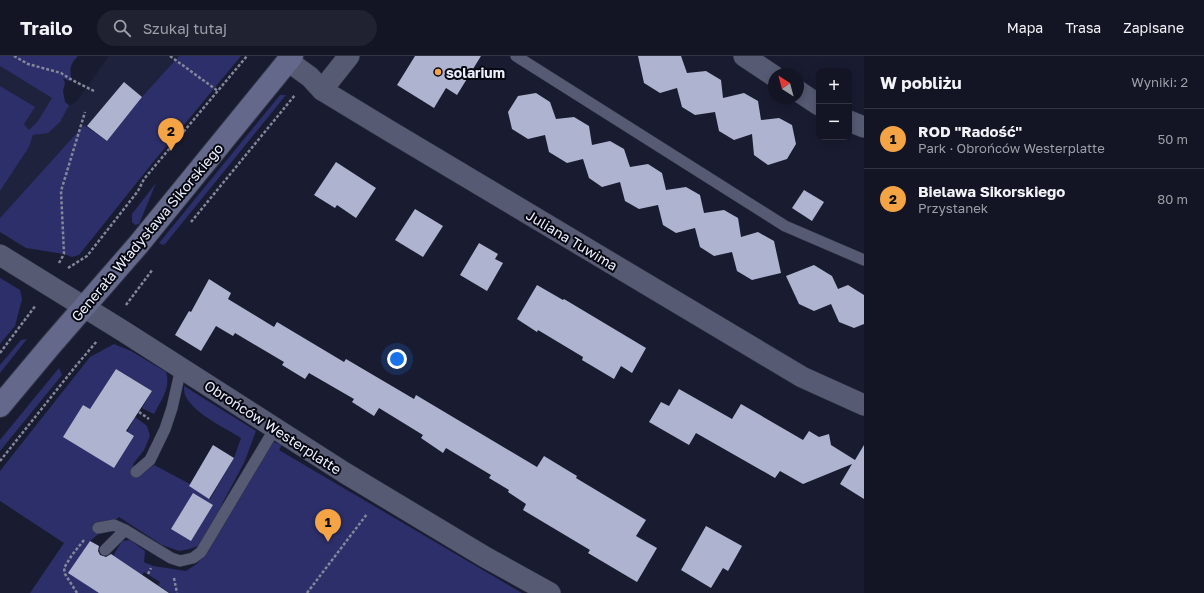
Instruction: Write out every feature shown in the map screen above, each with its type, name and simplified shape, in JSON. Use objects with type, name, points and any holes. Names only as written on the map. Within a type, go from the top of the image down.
[{"type":"main road","name":"Generała Władysława Sikorskiego","points":[[0,406],[138,245],[290,58]]},
{"type":"street","points":[[322,90],[349,56]]},
{"type":"street","points":[[744,56],[768,72]]},
{"type":"street","name":"Juliana Tuwima","points":[[290,58],[322,90],[802,377],[864,405]]},
{"type":"street","points":[[804,96],[817,104]]},
{"type":"street","points":[[852,122],[864,127]]},
{"type":"street","name":"Obrońców Westerplatte","points":[[0,255],[382,495],[485,557],[550,593]]},
{"type":"lane","points":[[516,56],[785,226],[864,260]]},
{"type":"lane","points":[[136,472],[150,460],[165,429],[172,408],[181,368]]},
{"type":"lane","points":[[98,528],[114,525],[171,558],[180,561],[193,558],[201,552],[275,428]]},
{"type":"lane","points":[[105,550],[125,530]]},
{"type":"path","points":[[14,56],[28,64],[61,73],[94,91]]},
{"type":"path","points":[[170,56],[218,91]]},
{"type":"path","points":[[64,271],[86,256],[138,192],[144,179],[247,56]]},
{"type":"path","points":[[190,223],[299,91]]},
{"type":"path","points":[[59,263],[64,254],[61,191],[85,112]]},
{"type":"path","points":[[133,296],[155,266]]},
{"type":"path","points":[[0,353],[36,305]]},
{"type":"path","points":[[0,461],[95,344]]},
{"type":"path","points":[[307,593],[382,495]]},
{"type":"path","points":[[77,593],[64,568],[88,534],[98,528]]},
{"type":"shaded area","points":[[0,56],[78,56],[71,67],[72,80],[69,81],[63,78],[65,83],[63,91],[65,102],[70,106],[60,122],[48,133],[33,135],[29,147],[0,191],[0,86],[35,107],[24,124],[29,130],[38,121],[52,98],[0,66]]},
{"type":"shaded area","points":[[109,56],[179,56],[142,97],[107,141],[88,126],[84,125],[0,218],[0,191],[29,147],[33,135],[0,105],[0,66],[68,107],[77,101]]},
{"type":"shaded area","points":[[179,56],[241,56],[79,255],[72,257],[64,254],[26,248],[0,232],[0,218],[84,125],[107,141],[142,97]]},
{"type":"shaded area","points":[[280,95],[286,95],[165,244],[163,245],[159,243]]},
{"type":"shaded area","points":[[156,183],[139,224],[135,225],[132,222],[132,214]]},
{"type":"shaded area","points":[[0,278],[20,290],[22,299],[15,326],[0,344]]},
{"type":"shaded area","points":[[27,339],[0,373],[0,365],[21,340]]},
{"type":"shaded area","points":[[114,344],[131,351],[166,372],[167,383],[164,394],[154,414],[142,408],[152,391],[116,369],[90,409],[83,405],[64,437],[114,468],[127,432],[135,417],[147,426],[150,436],[144,450],[133,464],[137,477],[154,465],[190,484],[189,486],[210,499],[234,458],[241,438],[210,420],[195,408],[185,395],[184,386],[256,431],[244,463],[223,502],[217,517],[203,542],[198,546],[179,551],[162,545],[119,517],[90,541],[69,573],[108,593],[30,593],[64,543],[0,501],[0,471],[90,357]]},
{"type":"shaded area","points":[[59,368],[62,375],[0,451],[0,440]]},
{"type":"shaded area","points":[[272,441],[282,445],[279,450],[522,593],[170,593],[158,585],[160,582],[144,572],[142,575],[110,561],[122,541],[130,540],[145,551],[144,562],[153,566],[186,571],[198,563]]},
{"type":"building","name":"solarium","points":[[415,56],[481,56],[457,95],[446,88],[434,108],[397,85]]},
{"type":"building","points":[[638,56],[681,56],[687,73],[706,71],[721,80],[723,98],[744,93],[758,101],[761,120],[779,118],[792,125],[796,144],[787,159],[768,165],[754,155],[752,134],[734,140],[719,131],[715,112],[695,115],[682,107],[677,88],[660,93],[644,83]]},
{"type":"building","points":[[124,82],[142,97],[107,141],[87,126]]},
{"type":"building","points":[[536,93],[550,102],[556,119],[574,117],[589,126],[592,145],[610,141],[624,149],[630,167],[648,164],[662,173],[666,190],[686,187],[700,195],[704,213],[724,210],[738,218],[741,237],[758,232],[774,241],[781,273],[752,280],[737,271],[732,252],[714,256],[700,247],[695,228],[676,233],[663,225],[658,205],[639,209],[625,201],[620,182],[602,187],[589,178],[583,159],[567,163],[549,152],[545,135],[528,139],[512,129],[508,112],[518,96]]},
{"type":"building","points":[[336,162],[376,188],[356,218],[337,205],[335,208],[314,195]]},
{"type":"building","points":[[804,190],[824,202],[812,221],[792,208]]},
{"type":"building","points":[[415,209],[443,226],[423,257],[395,240]]},
{"type":"building","points":[[479,243],[498,254],[495,259],[503,263],[487,291],[460,275]]},
{"type":"building","points":[[814,265],[832,276],[838,289],[848,285],[864,295],[864,324],[854,328],[839,322],[831,304],[814,311],[799,304],[786,276]]},
{"type":"building","points":[[209,279],[231,293],[228,299],[274,327],[277,322],[344,362],[346,359],[414,399],[416,395],[537,467],[544,456],[577,476],[576,478],[646,520],[636,536],[657,548],[637,582],[588,553],[590,550],[523,510],[526,504],[508,492],[509,490],[489,478],[491,475],[446,448],[443,453],[421,438],[423,435],[379,408],[374,416],[352,402],[354,399],[309,373],[305,379],[282,365],[284,362],[235,333],[233,336],[216,326],[201,351],[175,335],[189,311],[191,312]]},
{"type":"building","points":[[537,285],[563,300],[564,299],[646,348],[632,373],[621,366],[614,379],[582,360],[583,357],[538,330],[537,332],[517,319]]},
{"type":"building","points":[[116,369],[152,391],[126,431],[134,436],[114,468],[63,437],[83,405],[90,409]]},
{"type":"building","points":[[679,389],[732,419],[741,404],[803,440],[809,431],[819,437],[829,434],[831,445],[855,460],[864,445],[864,499],[840,484],[852,464],[803,484],[780,471],[775,478],[696,433],[689,445],[649,422],[661,402],[669,406]]},
{"type":"building","points":[[213,445],[234,458],[209,499],[189,486]]},
{"type":"building","points":[[193,493],[213,505],[191,541],[171,529]]},
{"type":"building","points":[[706,526],[742,546],[728,571],[723,568],[711,588],[681,570]]},
{"type":"building","points":[[90,541],[99,546],[98,551],[100,555],[106,557],[111,554],[169,593],[99,593],[68,573]]},
{"type":"place","name":"solarium","points":[[438,72]]},
{"type":"place","name":"Bielawa Sikorskiego","points":[[171,151]]},
{"type":"place","name":"ROD \"Radość\"","points":[[328,542]]}]
